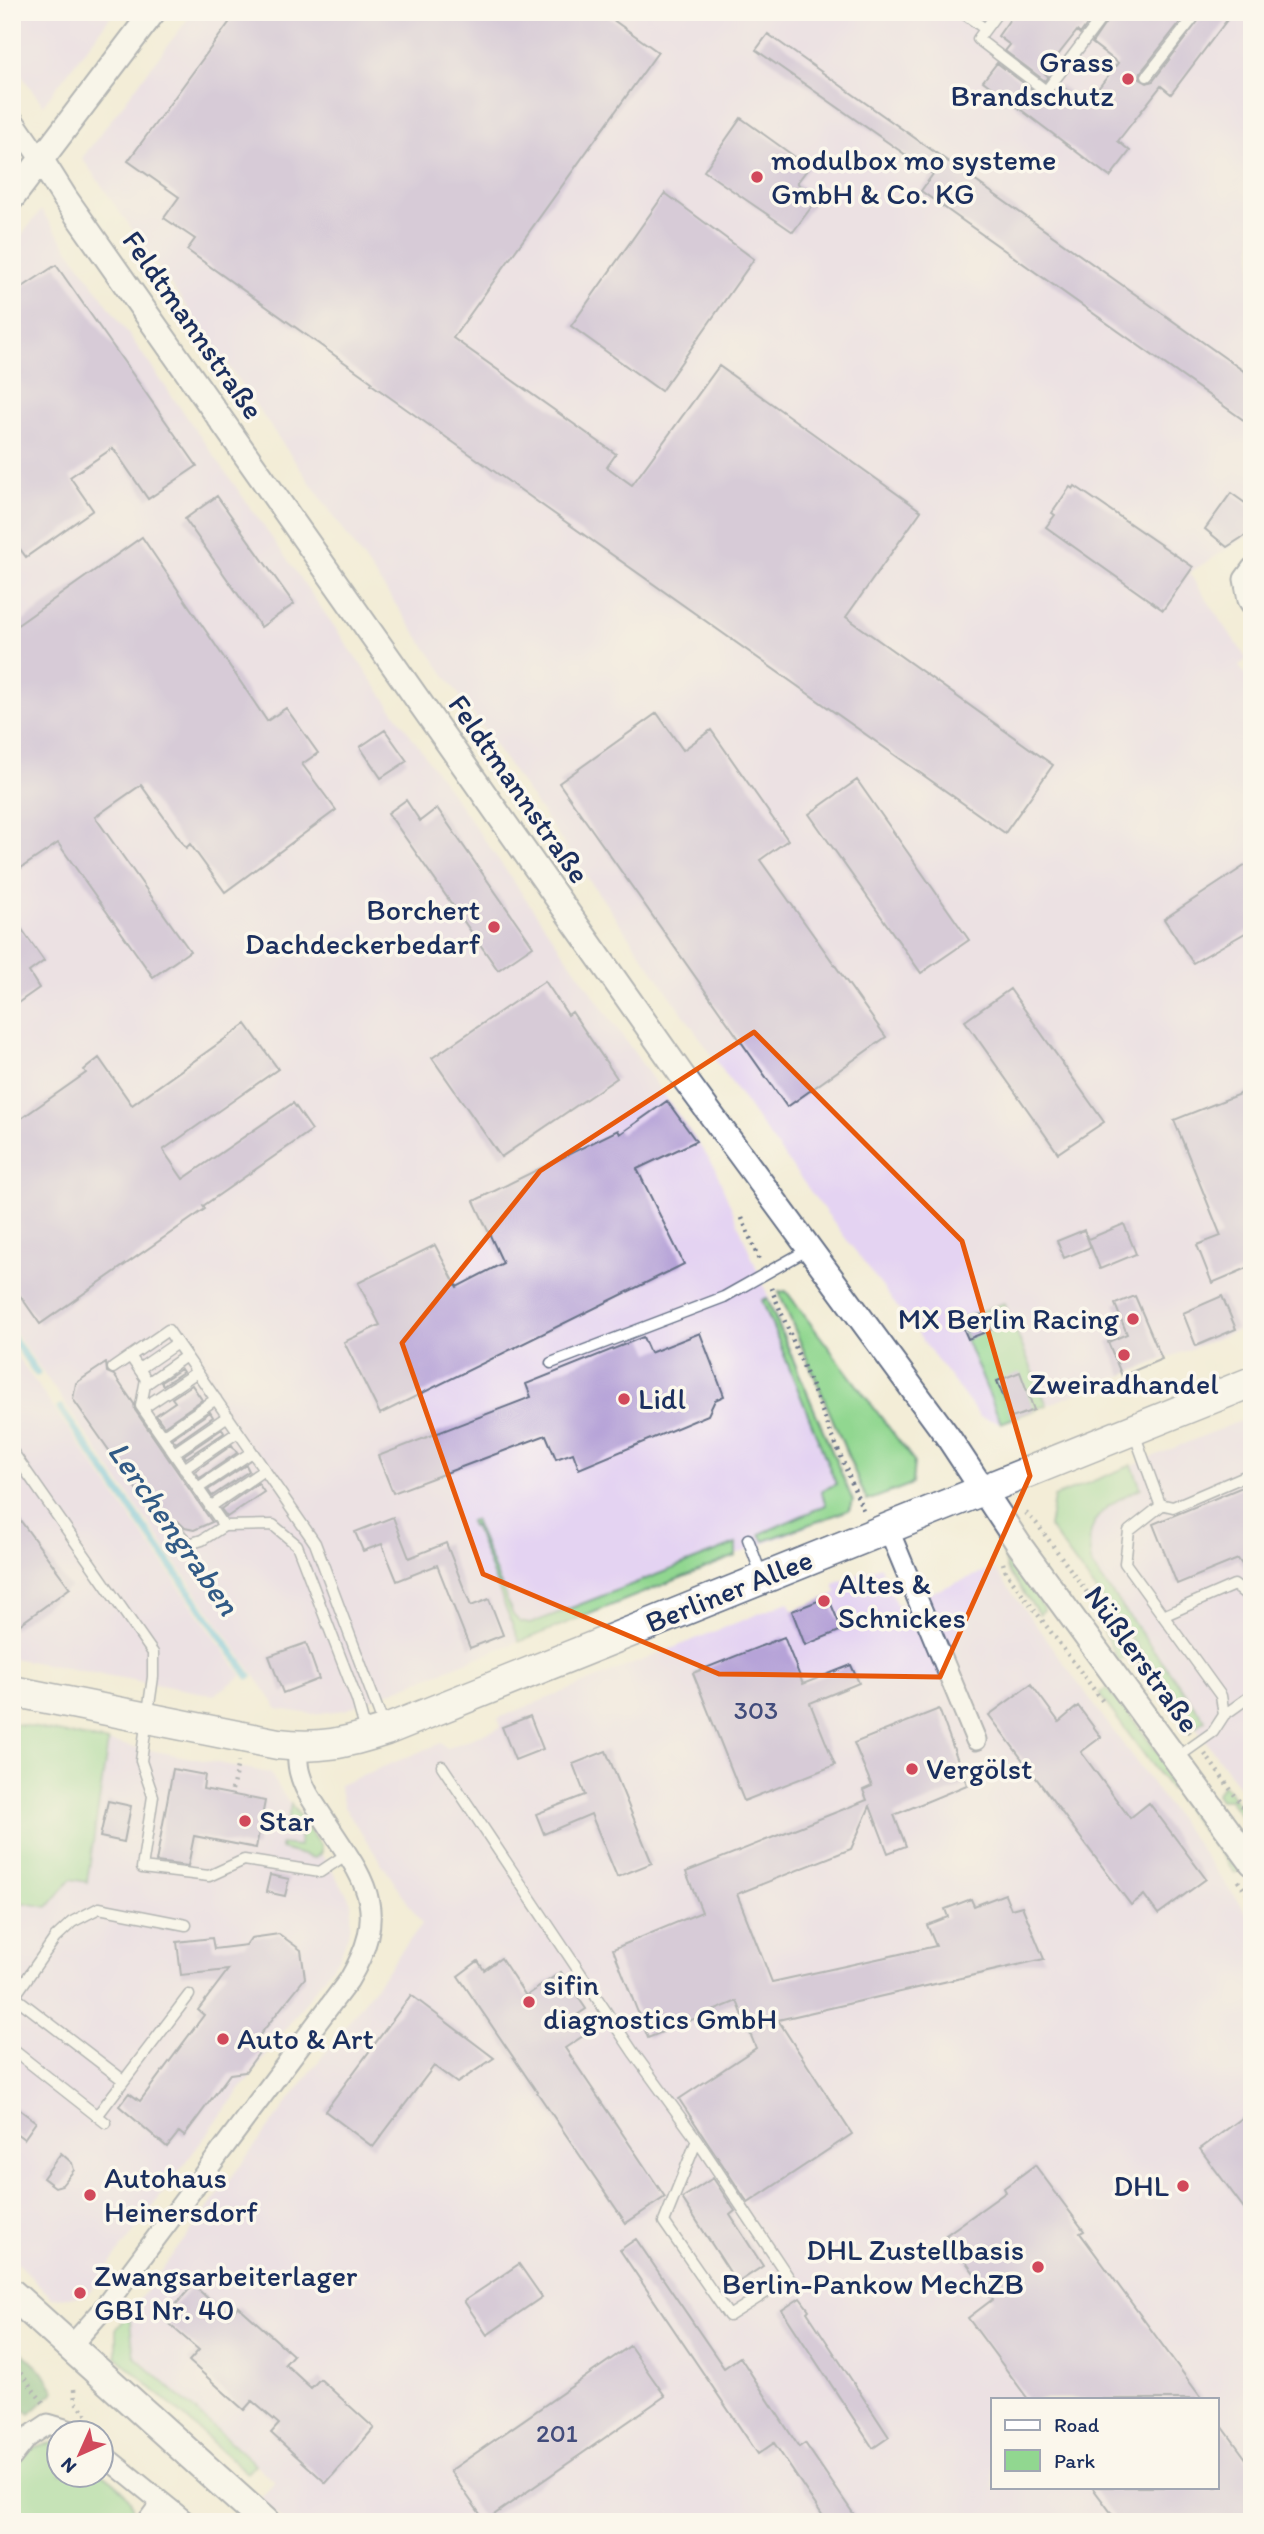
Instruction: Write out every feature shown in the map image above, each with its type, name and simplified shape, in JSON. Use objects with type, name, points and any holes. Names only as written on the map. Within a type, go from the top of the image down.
[{"type":"main road","name":"Berliner Allee","points":[[12,1691],[288,1745],[333,1745],[376,1733],[1252,1382]]},
{"type":"main road","points":[[12,2294],[265,2522]]},
{"type":"street","points":[[12,198],[153,12]]},
{"type":"street","name":"Feldtmannstraße","points":[[12,118],[80,220],[681,1074],[948,1437],[983,1490]]},
{"type":"street","points":[[1248,573],[1248,600],[1252,606]]},
{"type":"street","name":"Nüßlerstraße","points":[[983,1490],[1020,1546],[1252,1863]]},
{"type":"street","points":[[888,1528],[975,1740]]},
{"type":"street","points":[[69,2348],[100,2314],[358,1965],[370,1930],[371,1900],[362,1879],[307,1793],[288,1745]]},
{"type":"street","points":[[12,2457],[27,2438],[46,2425]]},
{"type":"street","points":[[116,2466],[186,2522]]},
{"type":"street","points":[[147,2522],[161,2503]]},
{"type":"lane","points":[[962,12],[985,29]]},
{"type":"lane","points":[[998,12],[978,39],[1046,91],[1106,12]]},
{"type":"lane","points":[[1147,76],[1198,12]]},
{"type":"lane","points":[[551,1363],[724,1297],[809,1249]]},
{"type":"lane","points":[[113,1368],[168,1330],[315,1543],[376,1733]]},
{"type":"lane","points":[[139,1369],[177,1343]]},
{"type":"lane","points":[[130,1356],[146,1379],[141,1406],[224,1526]]},
{"type":"lane","points":[[146,1384],[186,1356]]},
{"type":"lane","points":[[143,1408],[197,1372]]},
{"type":"lane","points":[[162,1436],[216,1399]]},
{"type":"lane","points":[[174,1453],[228,1416]]},
{"type":"lane","points":[[1133,1430],[1151,1484],[1162,1505],[1173,1507],[1252,1473]]},
{"type":"lane","points":[[184,1469],[238,1432]]},
{"type":"lane","points":[[12,1451],[153,1654],[141,1760],[153,1796],[142,1868],[209,1875],[244,1860],[320,1872],[347,1854]]},
{"type":"lane","points":[[198,1489],[252,1452]]},
{"type":"lane","points":[[210,1507],[264,1470]]},
{"type":"lane","points":[[1162,1505],[1129,1531],[1125,1563],[1220,1696],[1224,1715]]},
{"type":"lane","points":[[174,1528],[189,1544],[202,1540],[224,1526],[273,1525],[297,1545],[357,1700],[376,1733]]},
{"type":"lane","points":[[748,1539],[763,1578]]},
{"type":"lane","points":[[1163,1616],[1234,1585],[1252,1599]]},
{"type":"lane","points":[[1175,1759],[1213,1732],[1224,1715],[1252,1695]]},
{"type":"lane","points":[[442,1766],[632,2052],[696,2140],[789,2278],[729,2316],[664,2221],[696,2140]]},
{"type":"lane","points":[[123,2080],[13,1999],[55,1938],[72,1922],[99,1908],[186,1926]]},
{"type":"lane","points":[[97,2116],[189,1996]]},
{"type":"lane","points":[[12,2049],[106,2123]]},
{"type":"path","points":[[742,1218],[863,1510]]},
{"type":"path","points":[[1037,1524],[1252,1819]]},
{"type":"path","points":[[232,1790],[239,1762]]},
{"type":"path","points":[[12,2362],[47,2408],[59,2418]]},
{"type":"highlighted area","points":[[754,1032],[962,1241],[1030,1476],[940,1677],[719,1674],[483,1574],[402,1343],[540,1171]]},
{"type":"shaded area","points":[[12,12],[114,12],[43,105],[12,62]]},
{"type":"shaded area","points":[[193,12],[1252,12],[1252,533],[1189,573],[1247,659],[1239,666],[1252,684],[1252,1335],[1247,1327],[1047,1405],[1004,1303],[958,1321],[1001,1423],[980,1417],[771,1139],[82,158]]},
{"type":"shaded area","points":[[41,210],[714,1166],[853,1501],[849,1510],[345,1710],[312,1714],[278,1709],[12,1328],[12,248]]},
{"type":"shaded area","points":[[12,1349],[242,1676],[214,1695],[12,1658]]},
{"type":"shaded area","points":[[1252,1416],[1252,1804],[1049,1527],[1054,1497]]},
{"type":"shaded area","points":[[880,1566],[897,1606],[994,1568],[1252,1920],[1252,2522],[285,2522],[260,2499],[275,2482],[134,2356],[129,2313],[422,1924],[344,1807],[339,1785],[441,1743],[447,1748],[501,1727],[498,1718],[788,1602],[793,1611],[837,1593],[834,1584]]},
{"type":"shaded area","points":[[108,1742],[270,1773],[348,1896],[352,1906],[350,1928],[340,1956],[86,2296],[52,2298],[12,2258],[12,2200],[16,2195],[12,2190],[12,1901],[48,1907],[71,1879],[87,1881]]},
{"type":"green space","points":[[786,1291],[914,1461],[912,1484],[867,1501],[779,1292]]},
{"type":"green space","points":[[767,1298],[853,1501],[849,1510],[764,1541],[760,1534],[826,1505],[821,1491],[836,1484],[762,1300]]},
{"type":"green space","points":[[1004,1303],[1047,1405],[1001,1423],[958,1320]]},
{"type":"green space","points":[[1132,1465],[1141,1488],[1116,1501],[1098,1516],[1090,1537],[1092,1566],[1205,1720],[1196,1727],[1049,1527],[1054,1497]]},
{"type":"green space","points":[[474,1520],[513,1615],[520,1622],[530,1624],[736,1544],[736,1556],[519,1642],[474,1526],[472,1527],[470,1521]]},
{"type":"green space","points":[[1005,1551],[1030,1585],[1044,1610],[1039,1614],[1008,1571],[1003,1553]]},
{"type":"green space","points":[[1102,1617],[1129,1653],[1118,1661],[1098,1620]]},
{"type":"green space","points":[[1106,1689],[1122,1705],[1180,1782],[1170,1789],[1099,1694]]},
{"type":"green space","points":[[12,1723],[108,1742],[87,1882],[71,1879],[48,1907],[12,1901]]},
{"type":"green space","points":[[1223,1784],[1252,1823],[1252,1830],[1229,1800],[1220,1800],[1216,1794]]},
{"type":"green space","points":[[1188,1792],[1205,1815],[1202,1823],[1232,1864],[1240,1864],[1243,1868],[1235,1873],[1178,1800]]},
{"type":"green space","points":[[291,1804],[321,1847],[321,1853],[314,1858],[281,1849],[281,1844],[299,1846],[301,1831],[286,1827]]},
{"type":"green space","points":[[129,2313],[134,2356],[255,2464],[247,2473],[116,2356],[116,2330]]},
{"type":"green space","points":[[12,2343],[43,2372],[55,2391],[30,2414],[12,2401]]},
{"type":"green space","points":[[46,2444],[46,2488],[116,2488],[116,2484],[130,2500],[130,2522],[12,2522],[15,2470],[27,2452]]},
{"type":"building","points":[[237,12],[602,12],[658,52],[453,338],[616,454],[607,467],[632,485],[719,366],[921,511],[846,617],[1053,765],[1005,833],[371,384],[372,382],[187,250],[195,239],[164,218],[179,197],[128,161]]},
{"type":"building","points":[[1015,12],[1096,12],[1080,34],[1077,31],[1044,73],[1048,76],[1045,81],[1005,51],[1010,45],[998,36]]},
{"type":"building","points":[[1113,12],[1188,12],[1141,72],[1140,79],[1147,83],[1153,81],[1205,12],[1233,12],[1171,94],[1161,86],[1118,141],[1130,151],[1110,177],[983,81],[997,63],[1042,97],[1049,98],[1060,85],[1086,104],[1118,63],[1092,43]]},
{"type":"building","points":[[768,34],[1252,377],[1252,426],[921,191],[933,174],[756,50]]},
{"type":"building","name":"modulbox mo systeme GmbH & Co. KG","points":[[741,118],[809,167],[797,183],[818,198],[793,232],[704,171]]},
{"type":"building","points":[[665,193],[754,259],[661,391],[571,326]]},
{"type":"building","points":[[56,265],[197,466],[148,499],[113,448],[70,477],[93,510],[26,557],[12,538],[12,294]]},
{"type":"building","points":[[1075,486],[1193,567],[1163,610],[1046,527],[1070,487],[1073,489]]},
{"type":"building","points":[[1231,493],[1252,508],[1252,531],[1227,547],[1205,529]]},
{"type":"building","points":[[217,496],[294,604],[261,627],[185,519]]},
{"type":"building","points":[[142,537],[267,721],[286,708],[318,753],[302,764],[336,810],[225,892],[190,844],[186,848],[141,785],[95,817],[190,951],[153,977],[58,843],[12,874],[12,629]]},
{"type":"building","points":[[657,713],[683,750],[711,730],[788,840],[760,860],[886,1037],[787,1107],[559,783]]},
{"type":"building","points":[[385,730],[407,761],[381,778],[360,747]]},
{"type":"building","points":[[857,780],[969,940],[921,973],[809,814]]},
{"type":"building","points":[[406,800],[420,821],[437,808],[533,946],[498,970],[388,813]]},
{"type":"building","points":[[1252,861],[1252,929],[1193,963],[1164,919]]},
{"type":"building","points":[[12,915],[44,961],[29,972],[39,988],[12,1007]]},
{"type":"building","points":[[545,981],[568,1015],[572,1012],[617,1078],[501,1157],[432,1058]]},
{"type":"building","points":[[1010,989],[1104,1122],[1058,1153],[965,1021]]},
{"type":"building","points":[[246,1024],[278,1069],[163,1150],[183,1179],[293,1103],[312,1130],[203,1206],[205,1209],[40,1324],[12,1284],[12,1125],[86,1073],[84,1070],[99,1058],[132,1105]]},
{"type":"building","points":[[1252,1089],[1252,1266],[1212,1283],[1197,1245],[1221,1236],[1174,1120]]},
{"type":"building","points":[[667,1101],[696,1141],[637,1169],[684,1264],[380,1414],[344,1342],[380,1325],[358,1283],[435,1245],[457,1287],[503,1263],[474,1201],[618,1130],[620,1134]]},
{"type":"building","points":[[1124,1224],[1136,1254],[1100,1269],[1088,1239]]},
{"type":"building","points":[[1084,1230],[1091,1247],[1064,1258],[1057,1241]]},
{"type":"building","name":"MX Berlin Racing","points":[[1135,1296],[1162,1359],[1122,1376],[1108,1342],[1127,1334],[1115,1304]]},
{"type":"building","points":[[1222,1296],[1236,1329],[1196,1346],[1183,1313]]},
{"type":"building","points":[[984,1314],[991,1330],[968,1339],[961,1323]]},
{"type":"building","name":"Lidl","points":[[700,1333],[724,1396],[715,1400],[708,1415],[579,1469],[573,1453],[556,1459],[546,1435],[393,1493],[378,1456],[531,1397],[526,1384],[643,1337],[650,1353]]},
{"type":"building","points":[[106,1363],[107,1372],[114,1375],[212,1522],[194,1530],[173,1521],[165,1530],[73,1399],[76,1383]]},
{"type":"building","points":[[181,1369],[183,1372],[163,1385],[161,1382]]},
{"type":"building","points":[[1020,1372],[1034,1410],[1012,1418],[997,1381]]},
{"type":"building","points":[[192,1385],[202,1400],[164,1426],[156,1415],[175,1402],[172,1398]]},
{"type":"building","points":[[210,1412],[213,1417],[176,1443],[172,1438]]},
{"type":"building","points":[[222,1429],[224,1433],[186,1458],[184,1455]]},
{"type":"building","points":[[232,1445],[237,1453],[200,1478],[195,1471]]},
{"type":"building","points":[[246,1465],[249,1471],[212,1496],[208,1490]]},
{"type":"building","points":[[258,1483],[264,1492],[227,1517],[221,1509]]},
{"type":"building","points":[[1252,1483],[1252,1578],[1238,1559],[1177,1584],[1153,1524]]},
{"type":"building","points":[[12,1509],[70,1588],[12,1630]]},
{"type":"building","points":[[393,1517],[409,1558],[446,1543],[471,1606],[489,1599],[503,1635],[470,1648],[437,1565],[397,1581],[382,1544],[363,1551],[355,1532]]},
{"type":"building","points":[[828,1597],[842,1630],[805,1645],[792,1611]]},
{"type":"building","points":[[784,1637],[803,1684],[851,1665],[859,1683],[810,1703],[835,1765],[744,1801],[693,1673]]},
{"type":"building","points":[[306,1643],[319,1679],[283,1693],[269,1656]]},
{"type":"building","points":[[1031,1684],[1059,1722],[1078,1706],[1101,1737],[1081,1752],[1130,1818],[1149,1803],[1206,1879],[1158,1914],[1144,1895],[1131,1905],[989,1715]]},
{"type":"building","points":[[939,1709],[967,1785],[894,1815],[906,1846],[888,1853],[870,1806],[851,1849],[737,1894],[772,1982],[936,1946],[927,1925],[948,1917],[945,1909],[971,1899],[974,1906],[1005,1894],[1011,1909],[1022,1906],[1044,1959],[778,2020],[852,2134],[748,2203],[679,2099],[756,2048],[737,2001],[648,2038],[613,1949],[702,1912],[686,1872],[867,1800],[863,1790],[872,1786],[854,1743]]},
{"type":"building","points":[[530,1716],[543,1749],[515,1760],[502,1727]]},
{"type":"building","points":[[606,1751],[652,1863],[617,1877],[591,1814],[544,1834],[536,1814],[585,1795],[573,1764]]},
{"type":"building","points":[[173,1769],[205,1775],[203,1789],[265,1801],[256,1848],[194,1836],[188,1866],[156,1862]]},
{"type":"building","points":[[108,1801],[131,1806],[124,1842],[100,1837]]},
{"type":"building","points":[[270,1875],[289,1879],[285,1896],[266,1892]]},
{"type":"building","name":"Auto & Art","points":[[279,1934],[301,1950],[305,1978],[259,2036],[261,2050],[245,2072],[230,2074],[184,2136],[179,2132],[167,2147],[119,2106],[129,2093],[140,2101],[204,2015],[198,2010],[228,1970],[181,1975],[177,1942],[212,1938],[214,1949],[246,1945],[251,1938]]},
{"type":"building","points":[[501,1958],[526,1996],[561,1972],[586,2009],[577,2015],[589,2032],[565,2048],[665,2197],[626,2223],[458,1976],[478,1961],[484,1970]]},
{"type":"building","points":[[411,1995],[494,2058],[457,2083],[434,2066],[373,2147],[325,2111]]},
{"type":"building","points":[[12,2104],[36,2122],[24,2139],[12,2130]]},
{"type":"building","points":[[1252,2111],[1252,2219],[1200,2149]]},
{"type":"building","points":[[61,2153],[72,2163],[74,2170],[62,2185],[55,2187],[43,2178]]},
{"type":"building","name":"DHL Zustellbasis Berlin-Pankow MechZB","points":[[1035,2165],[1084,2231],[1080,2233],[1201,2398],[1027,2398],[968,2318],[993,2299],[946,2235],[1006,2192],[1004,2188]]},
{"type":"building","points":[[713,2178],[735,2211],[730,2215],[763,2266],[737,2283],[682,2198]]},
{"type":"building","points":[[636,2239],[724,2368],[740,2357],[799,2447],[805,2443],[859,2522],[827,2522],[774,2443],[758,2454],[620,2250]]},
{"type":"building","points":[[519,2264],[542,2297],[487,2335],[464,2301]]},
{"type":"building","points":[[193,2285],[229,2317],[238,2306],[293,2355],[285,2364],[311,2388],[320,2379],[374,2428],[326,2483],[271,2433],[279,2424],[252,2401],[244,2410],[189,2361],[199,2350],[163,2319]]},
{"type":"building","points":[[800,2298],[889,2437],[873,2448],[782,2310]]},
{"type":"building","points":[[630,2346],[665,2396],[485,2521],[450,2471]]},
{"type":"building","points":[[1218,2420],[1252,2467],[1252,2522],[1118,2522],[1093,2488],[1218,2488]]},
{"type":"waterway","name":"Lerchengraben","points":[[12,1337],[37,1373]]},
{"type":"waterway","name":"Lerchengraben","points":[[60,1408],[249,1676]]},
{"type":"place","name":"Grass Brandschutz","points":[[1128,79]]},
{"type":"place","name":"modulbox mo systeme GmbH & Co. KG","points":[[757,177]]},
{"type":"place","name":"Borchert Dachdeckerbedarf","points":[[494,927]]},
{"type":"place","name":"MX Berlin Racing","points":[[1133,1319]]},
{"type":"place","name":"Zweiradhandel","points":[[1124,1355]]},
{"type":"place","name":"Lidl","points":[[624,1399]]},
{"type":"place","name":"Altes & Schnickes","points":[[824,1601]]},
{"type":"place","name":"Vergölst","points":[[912,1769]]},
{"type":"place","name":"Star","points":[[245,1821]]},
{"type":"place","name":"sifin diagnostics GmbH","points":[[529,2002]]},
{"type":"place","name":"Auto & Art","points":[[223,2039]]},
{"type":"place","name":"DHL","points":[[1183,2186]]},
{"type":"place","name":"Autohaus Heinersdorf","points":[[90,2195]]},
{"type":"place","name":"DHL Zustellbasis Berlin-Pankow MechZB","points":[[1038,2267]]},
{"type":"place","name":"Zwangsarbeiterlager GBI Nr. 40","points":[[80,2293]]}]
